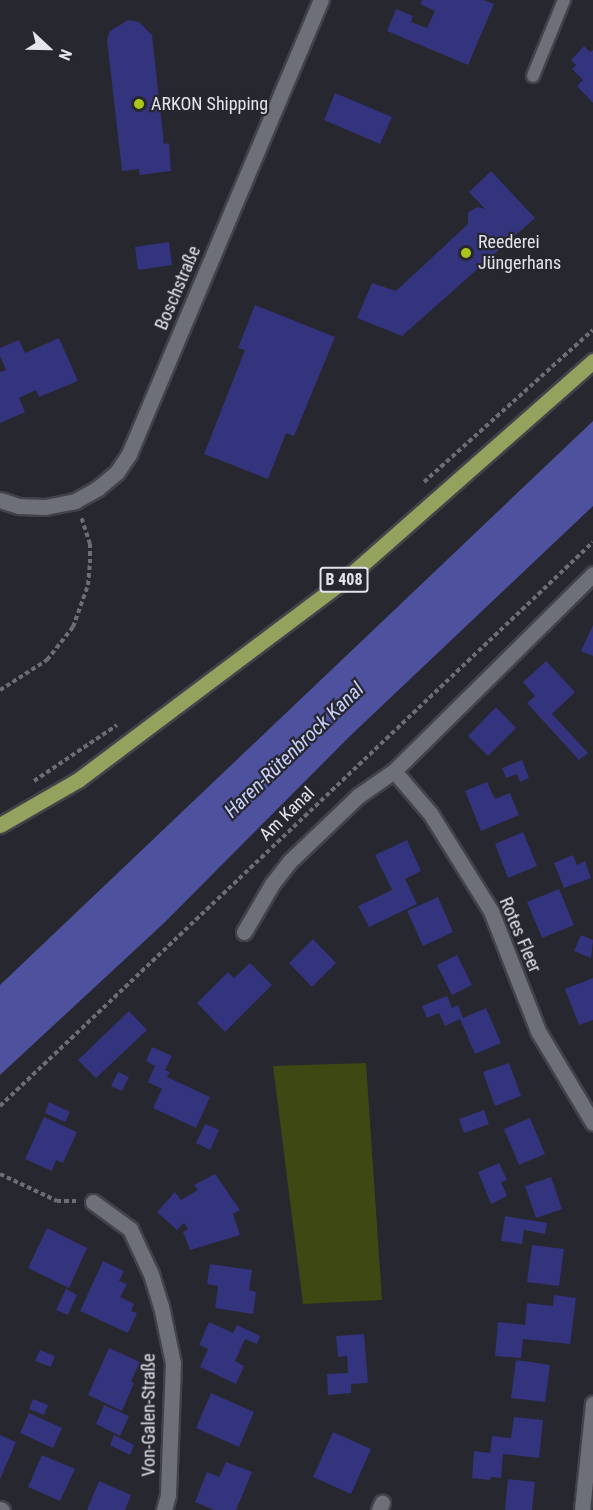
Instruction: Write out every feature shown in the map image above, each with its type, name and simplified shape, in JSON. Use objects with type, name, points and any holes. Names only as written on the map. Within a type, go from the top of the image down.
[{"type":"main road","name":"B 408","points":[[0,825],[78,780],[348,577],[593,361]]},
{"type":"street","name":"Boschstraße","points":[[0,500],[19,506],[45,507],[75,501],[98,488],[117,472],[129,454],[321,0]]},
{"type":"street","points":[[244,932],[272,884],[290,861],[358,796],[394,771],[593,574]]},
{"type":"street","name":"Rotes Fleer","points":[[394,771],[430,813],[491,911],[538,1031],[593,1123]]},
{"type":"street","name":"Von-Galen-Straße","points":[[93,1202],[130,1229],[151,1274],[161,1306],[173,1363],[168,1483],[164,1510]]},
{"type":"street","points":[[582,1510],[593,1404]]},
{"type":"lane","points":[[533,76],[564,0]]},
{"type":"path","points":[[423,483],[593,330]]},
{"type":"path","points":[[0,690],[47,660],[73,627],[88,585],[90,562],[90,544],[75,501]]},
{"type":"path","name":"Am Kanal","points":[[0,1106],[593,542]]},
{"type":"path","points":[[27,786],[120,723]]},
{"type":"path","points":[[0,1174],[57,1201],[93,1202]]},
{"type":"green space","points":[[366,1063],[382,1300],[303,1304],[273,1066]]},
{"type":"water","name":"Haren-Rütenbrock Kanal","points":[[593,421],[593,506],[349,737],[164,923],[0,1075],[0,985]]},
{"type":"building","points":[[422,0],[484,0],[494,4],[468,65],[387,31],[396,9],[413,16],[411,22],[427,28],[435,11],[420,4]]},
{"type":"building","points":[[128,20],[139,22],[152,35],[164,144],[169,143],[171,171],[140,175],[139,169],[122,171],[107,40],[110,31]]},
{"type":"building","points":[[584,46],[590,52],[593,50],[593,103],[577,86],[583,80],[572,69],[576,65],[571,60]]},
{"type":"building","points":[[335,93],[392,117],[380,144],[324,120]]},
{"type":"building","name":"Reederei Jüngerhans","points":[[491,171],[535,218],[402,336],[357,318],[372,283],[396,291],[468,224],[468,212],[478,207],[485,209],[469,192]]},
{"type":"building","points":[[169,242],[172,265],[138,270],[135,247]]},
{"type":"building","points":[[255,305],[335,337],[294,436],[286,433],[268,479],[204,454],[245,350],[238,348]]},
{"type":"building","points":[[59,338],[78,381],[39,397],[36,390],[19,398],[25,412],[0,423],[0,372],[6,370],[0,356],[0,348],[19,340],[25,353]]},
{"type":"building","points":[[593,625],[593,656],[581,651]]},
{"type":"building","points":[[546,661],[575,692],[552,714],[588,753],[579,760],[527,703],[535,696],[523,682]]},
{"type":"building","points":[[496,707],[516,728],[488,756],[468,736]]},
{"type":"building","points":[[522,760],[529,778],[520,782],[517,774],[506,778],[502,768]]},
{"type":"building","points":[[487,782],[495,799],[510,793],[519,815],[481,831],[465,791]]},
{"type":"building","points":[[523,832],[537,866],[508,878],[495,844]]},
{"type":"building","points":[[407,840],[421,871],[405,879],[417,904],[369,927],[358,906],[392,890],[375,855]]},
{"type":"building","points":[[573,855],[577,865],[585,861],[591,878],[564,888],[554,863]]},
{"type":"building","points":[[559,889],[574,925],[542,938],[527,902]]},
{"type":"building","points":[[438,897],[453,932],[423,946],[407,911]]},
{"type":"building","points":[[581,935],[593,940],[591,958],[574,951]]},
{"type":"building","points":[[313,939],[336,963],[312,987],[289,963]]},
{"type":"building","points":[[457,955],[472,985],[452,995],[437,965]]},
{"type":"building","points":[[250,963],[272,985],[225,1032],[197,1003],[228,972],[234,978]]},
{"type":"building","points":[[593,978],[593,1020],[579,1025],[565,989]]},
{"type":"building","points":[[447,996],[452,1008],[458,1005],[463,1018],[486,1008],[501,1043],[475,1054],[460,1019],[445,1026],[439,1013],[427,1018],[422,1006]]},
{"type":"building","points":[[129,1011],[147,1030],[96,1078],[78,1060]]},
{"type":"building","points":[[152,1047],[172,1056],[165,1070],[170,1072],[167,1077],[210,1097],[196,1128],[153,1108],[162,1089],[148,1082],[155,1066],[146,1061]]},
{"type":"building","points":[[509,1063],[521,1096],[495,1106],[483,1072]]},
{"type":"building","points":[[118,1072],[129,1077],[122,1091],[111,1086]]},
{"type":"building","points":[[49,1102],[70,1112],[65,1122],[45,1113]]},
{"type":"building","points":[[484,1110],[489,1124],[464,1133],[459,1119]]},
{"type":"building","points":[[44,1117],[77,1132],[63,1163],[56,1160],[52,1171],[25,1159]]},
{"type":"building","points":[[530,1118],[545,1154],[519,1165],[504,1129]]},
{"type":"building","points":[[205,1124],[219,1130],[210,1150],[196,1143]]},
{"type":"building","points":[[499,1163],[507,1180],[501,1182],[507,1196],[491,1204],[478,1172]]},
{"type":"building","points":[[215,1174],[240,1210],[233,1214],[240,1235],[190,1250],[183,1232],[188,1229],[184,1223],[177,1230],[157,1212],[175,1192],[181,1200],[198,1190],[194,1185]]},
{"type":"building","points":[[551,1177],[562,1209],[536,1218],[525,1186]]},
{"type":"building","points":[[505,1216],[547,1223],[545,1234],[524,1230],[522,1244],[501,1241]]},
{"type":"building","points":[[47,1228],[87,1248],[69,1288],[28,1268]]},
{"type":"building","points":[[532,1245],[564,1249],[559,1286],[527,1282]]},
{"type":"building","points":[[103,1261],[124,1271],[119,1281],[127,1284],[120,1297],[134,1304],[131,1311],[137,1313],[128,1333],[80,1311]]},
{"type":"building","points":[[210,1264],[252,1270],[249,1290],[256,1292],[253,1314],[215,1308],[218,1286],[207,1284]]},
{"type":"building","points":[[66,1289],[77,1295],[68,1315],[56,1310]]},
{"type":"building","points":[[554,1295],[576,1298],[570,1344],[523,1339],[521,1358],[495,1356],[498,1322],[525,1325],[527,1303],[553,1306]]},
{"type":"building","points":[[209,1322],[233,1333],[237,1325],[260,1336],[257,1344],[245,1339],[235,1361],[244,1366],[236,1384],[200,1367],[208,1349],[199,1345]]},
{"type":"building","points":[[364,1334],[368,1383],[351,1384],[351,1393],[328,1395],[327,1374],[348,1373],[347,1356],[338,1357],[336,1336]]},
{"type":"building","points":[[109,1348],[140,1362],[131,1381],[134,1383],[122,1411],[88,1395]]},
{"type":"building","points":[[40,1350],[55,1356],[51,1367],[35,1361]]},
{"type":"building","points":[[516,1360],[550,1365],[545,1402],[511,1398]]},
{"type":"building","points":[[211,1393],[254,1412],[239,1447],[196,1428]]},
{"type":"building","points":[[33,1399],[48,1405],[44,1415],[29,1409]]},
{"type":"building","points":[[104,1405],[129,1416],[120,1436],[96,1424]]},
{"type":"building","points":[[29,1413],[62,1428],[53,1448],[20,1433]]},
{"type":"building","points":[[514,1417],[543,1420],[539,1458],[503,1454],[501,1478],[491,1477],[490,1480],[472,1478],[474,1451],[490,1453],[492,1436],[511,1438]]},
{"type":"building","points":[[333,1432],[371,1449],[351,1494],[313,1477]]},
{"type":"building","points":[[0,1435],[16,1442],[0,1479]]},
{"type":"building","points":[[114,1435],[134,1445],[130,1455],[110,1445]]},
{"type":"building","points":[[42,1455],[75,1469],[60,1501],[28,1487]]},
{"type":"building","points":[[226,1462],[252,1472],[236,1510],[214,1510],[195,1502],[207,1472],[219,1477]]},
{"type":"building","points":[[508,1479],[535,1482],[532,1510],[505,1510]]},
{"type":"building","points":[[99,1481],[131,1495],[125,1510],[87,1510]]},
{"type":"place","name":"ARKON Shipping","points":[[139,104]]},
{"type":"place","name":"Reederei Jüngerhans","points":[[466,253]]}]
